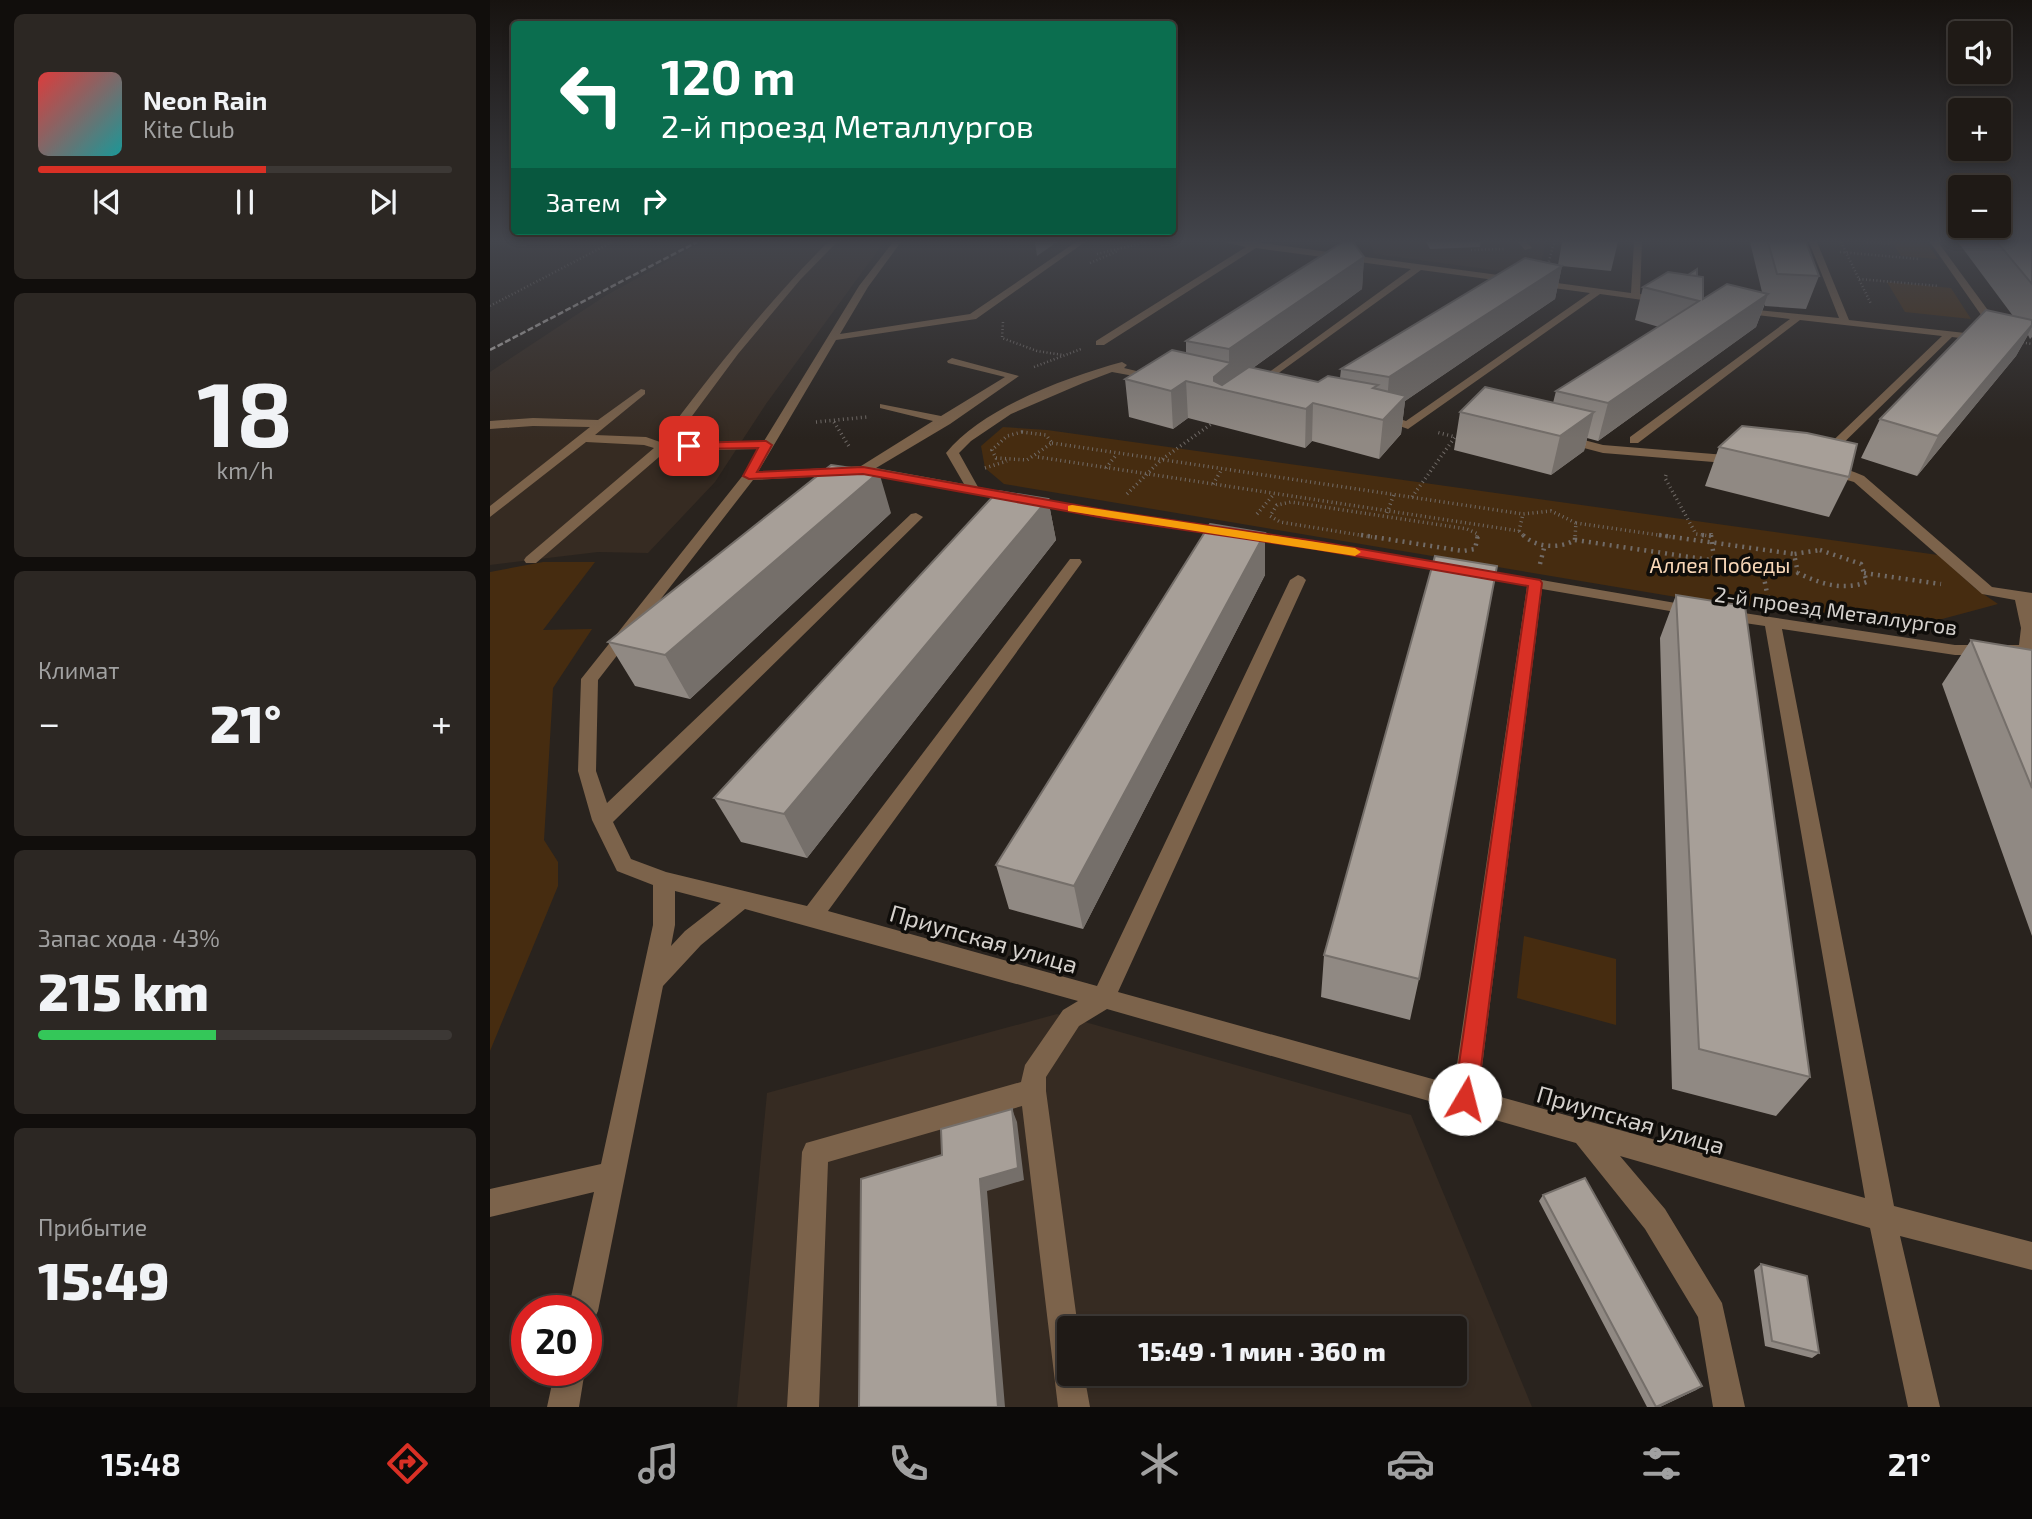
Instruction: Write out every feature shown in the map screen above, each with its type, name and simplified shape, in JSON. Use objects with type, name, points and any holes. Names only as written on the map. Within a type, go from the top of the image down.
[{"type":"street","points":[[531,559],[663,447],[734,352],[772,308]]},
{"type":"street","name":"Приупская улица","points":[[851,308],[749,476],[590,679],[587,771],[602,820],[624,865],[664,880],[813,916],[1882,1217],[2032,1256]]},
{"type":"street","points":[[832,338],[973,317],[986,308]]},
{"type":"street","points":[[1100,343],[1154,308]]},
{"type":"street","points":[[1258,385],[1364,308]]},
{"type":"street","points":[[1371,416],[1408,425],[1575,308]]},
{"type":"street","points":[[1839,308],[1845,322]]},
{"type":"street","points":[[1729,309],[2004,340],[1981,308]]},
{"type":"street","points":[[1634,440],[1798,317]]},
{"type":"street","points":[[1950,334],[1811,468],[1843,472],[1859,480],[1987,590],[2027,598]]},
{"type":"street","points":[[953,361],[1014,376]]},
{"type":"street","points":[[974,491],[952,453],[961,441],[1029,401],[1124,364]]},
{"type":"street","points":[[1111,369],[1164,379]]},
{"type":"street","points":[[863,470],[946,421],[1014,376]]},
{"type":"street","points":[[490,513],[641,392]]},
{"type":"street","points":[[1223,416],[1249,395],[1263,398]]},
{"type":"street","points":[[884,406],[946,421]]},
{"type":"street","points":[[490,425],[533,422],[601,424]]},
{"type":"street","points":[[1551,436],[1603,449],[1746,460]]},
{"type":"street","points":[[583,438],[646,441],[663,447],[766,445]]},
{"type":"street","name":"2-й проезд Металлургов","points":[[749,476],[863,470],[1110,515],[1315,545],[1773,624],[1955,650],[2026,650],[2029,628],[2027,598]]},
{"type":"street","points":[[602,820],[916,517]]},
{"type":"street","points":[[813,916],[1076,562]]},
{"type":"street","points":[[1062,1316],[1032,1091],[1034,1074],[1071,1018],[1103,999],[1298,580]]},
{"type":"street","points":[[1465,1099],[1535,583]]},
{"type":"street","points":[[1773,624],[1882,1217],[1924,1407]]},
{"type":"street","points":[[586,1295],[664,925],[664,880]]},
{"type":"street","points":[[651,983],[693,938],[742,899]]},
{"type":"street","points":[[803,1407],[815,1152],[1032,1091]]},
{"type":"street","points":[[1584,1133],[1655,1219],[1712,1313],[1729,1407]]},
{"type":"street","points":[[490,1203],[611,1175]]},
{"type":"street","points":[[563,1407],[567,1386]]},
{"type":"street","points":[[1071,1386],[1074,1407]]},
{"type":"path","points":[[1010,315],[1001,325],[1002,338],[1037,351],[1063,355]]},
{"type":"path","points":[[1014,376],[1100,343]]},
{"type":"path","points":[[820,416],[816,422],[834,422]]},
{"type":"path","points":[[1110,515],[1145,474],[1223,416]]},
{"type":"path","points":[[1038,457],[1449,523],[1478,534],[1475,549],[1463,551],[1280,522],[1270,516],[1276,505],[1291,502],[1385,517],[1449,523],[1519,531],[1530,542],[1563,547],[1575,540],[1798,573],[1818,583],[1854,588],[1867,582],[1861,564],[1841,553],[1809,548],[1794,554],[1576,523],[1564,513],[1537,509],[1523,514],[1161,460],[1052,443],[1046,435],[1021,432],[1007,436],[992,450],[996,458],[1027,462],[1038,457],[1052,443]]},
{"type":"path","points":[[1412,497],[1455,437]]},
{"type":"path","points":[[1106,468],[1117,453]]},
{"type":"path","points":[[1676,454],[1665,478],[1696,534],[1711,535],[1715,567]]},
{"type":"path","points":[[1213,484],[1222,469]]},
{"type":"path","points":[[1385,517],[1394,494]]},
{"type":"path","points":[[1353,512],[1356,506]]},
{"type":"path","points":[[1519,531],[1523,514]]},
{"type":"path","points":[[1575,540],[1576,523]]},
{"type":"path","points":[[1794,554],[1798,573]]},
{"type":"path","points":[[1864,573],[1987,590]]},
{"type":"shaded area","points":[[587,308],[836,308],[766,404],[715,482],[648,553],[598,552],[490,565],[490,372]]},
{"type":"shaded area","points":[[1057,1014],[1411,1115],[1532,1407],[737,1407],[767,1093]]},
{"type":"green space","points":[[1902,308],[1964,308],[1971,319],[1905,312]]},
{"type":"green space","name":"Аллея Победы","points":[[1003,427],[1047,430],[1938,555],[1976,589],[1998,604],[1931,622],[1712,603],[1004,484],[985,468],[981,446]]},
{"type":"green space","points":[[543,562],[595,562],[543,630],[592,629],[553,688],[544,840],[558,862],[558,886],[490,1051],[490,572]]},
{"type":"green space","points":[[1524,936],[1616,959],[1616,1025],[1517,998]]},
{"type":"building","points":[[1239,308],[1290,308],[1229,349],[1186,341]]},
{"type":"building","points":[[1443,308],[1497,308],[1389,377],[1341,369]]},
{"type":"building","points":[[1688,308],[1748,308],[1608,403],[1556,391]]},
{"type":"building","points":[[1986,310],[2032,320],[2032,325],[1938,436],[1880,419]]},
{"type":"building","points":[[1172,350],[1231,363],[1214,377],[1214,381],[1222,385],[1249,367],[1318,382],[1328,376],[1378,385],[1373,388],[1406,396],[1383,420],[1313,403],[1306,409],[1186,381],[1171,391],[1125,379]]},
{"type":"building","points":[[1485,387],[1594,412],[1560,436],[1460,412]]},
{"type":"building","points":[[1742,426],[1807,433],[1857,444],[1849,477],[1719,447]]},
{"type":"building","points":[[831,465],[879,472],[665,655],[608,642]]},
{"type":"building","points":[[998,491],[1048,499],[784,814],[714,798]]},
{"type":"building","points":[[1210,524],[1265,533],[1074,886],[996,865]]},
{"type":"building","points":[[1435,556],[1497,566],[1419,979],[1324,955]]},
{"type":"building","points":[[1676,595],[1745,606],[1810,1077],[1699,1049]]},
{"type":"building","points":[[1971,640],[2032,650],[2032,788]]},
{"type":"building","points":[[1012,1109],[1018,1168],[980,1179],[998,1407],[859,1407],[861,1179],[942,1155],[941,1129]]},
{"type":"building","points":[[1585,1178],[1702,1386],[1656,1407],[1543,1195]]},
{"type":"building","points":[[1761,1264],[1807,1276],[1819,1353],[1772,1341]]},
{"type":"railway","points":[[490,350],[571,308]]},
{"type":"slow traffic","points":[[1072,508],[1355,552]]},
{"type":"route","points":[[689,446],[766,445],[749,476],[863,470],[1110,515],[1315,545],[1535,583],[1465,1099]]}]
